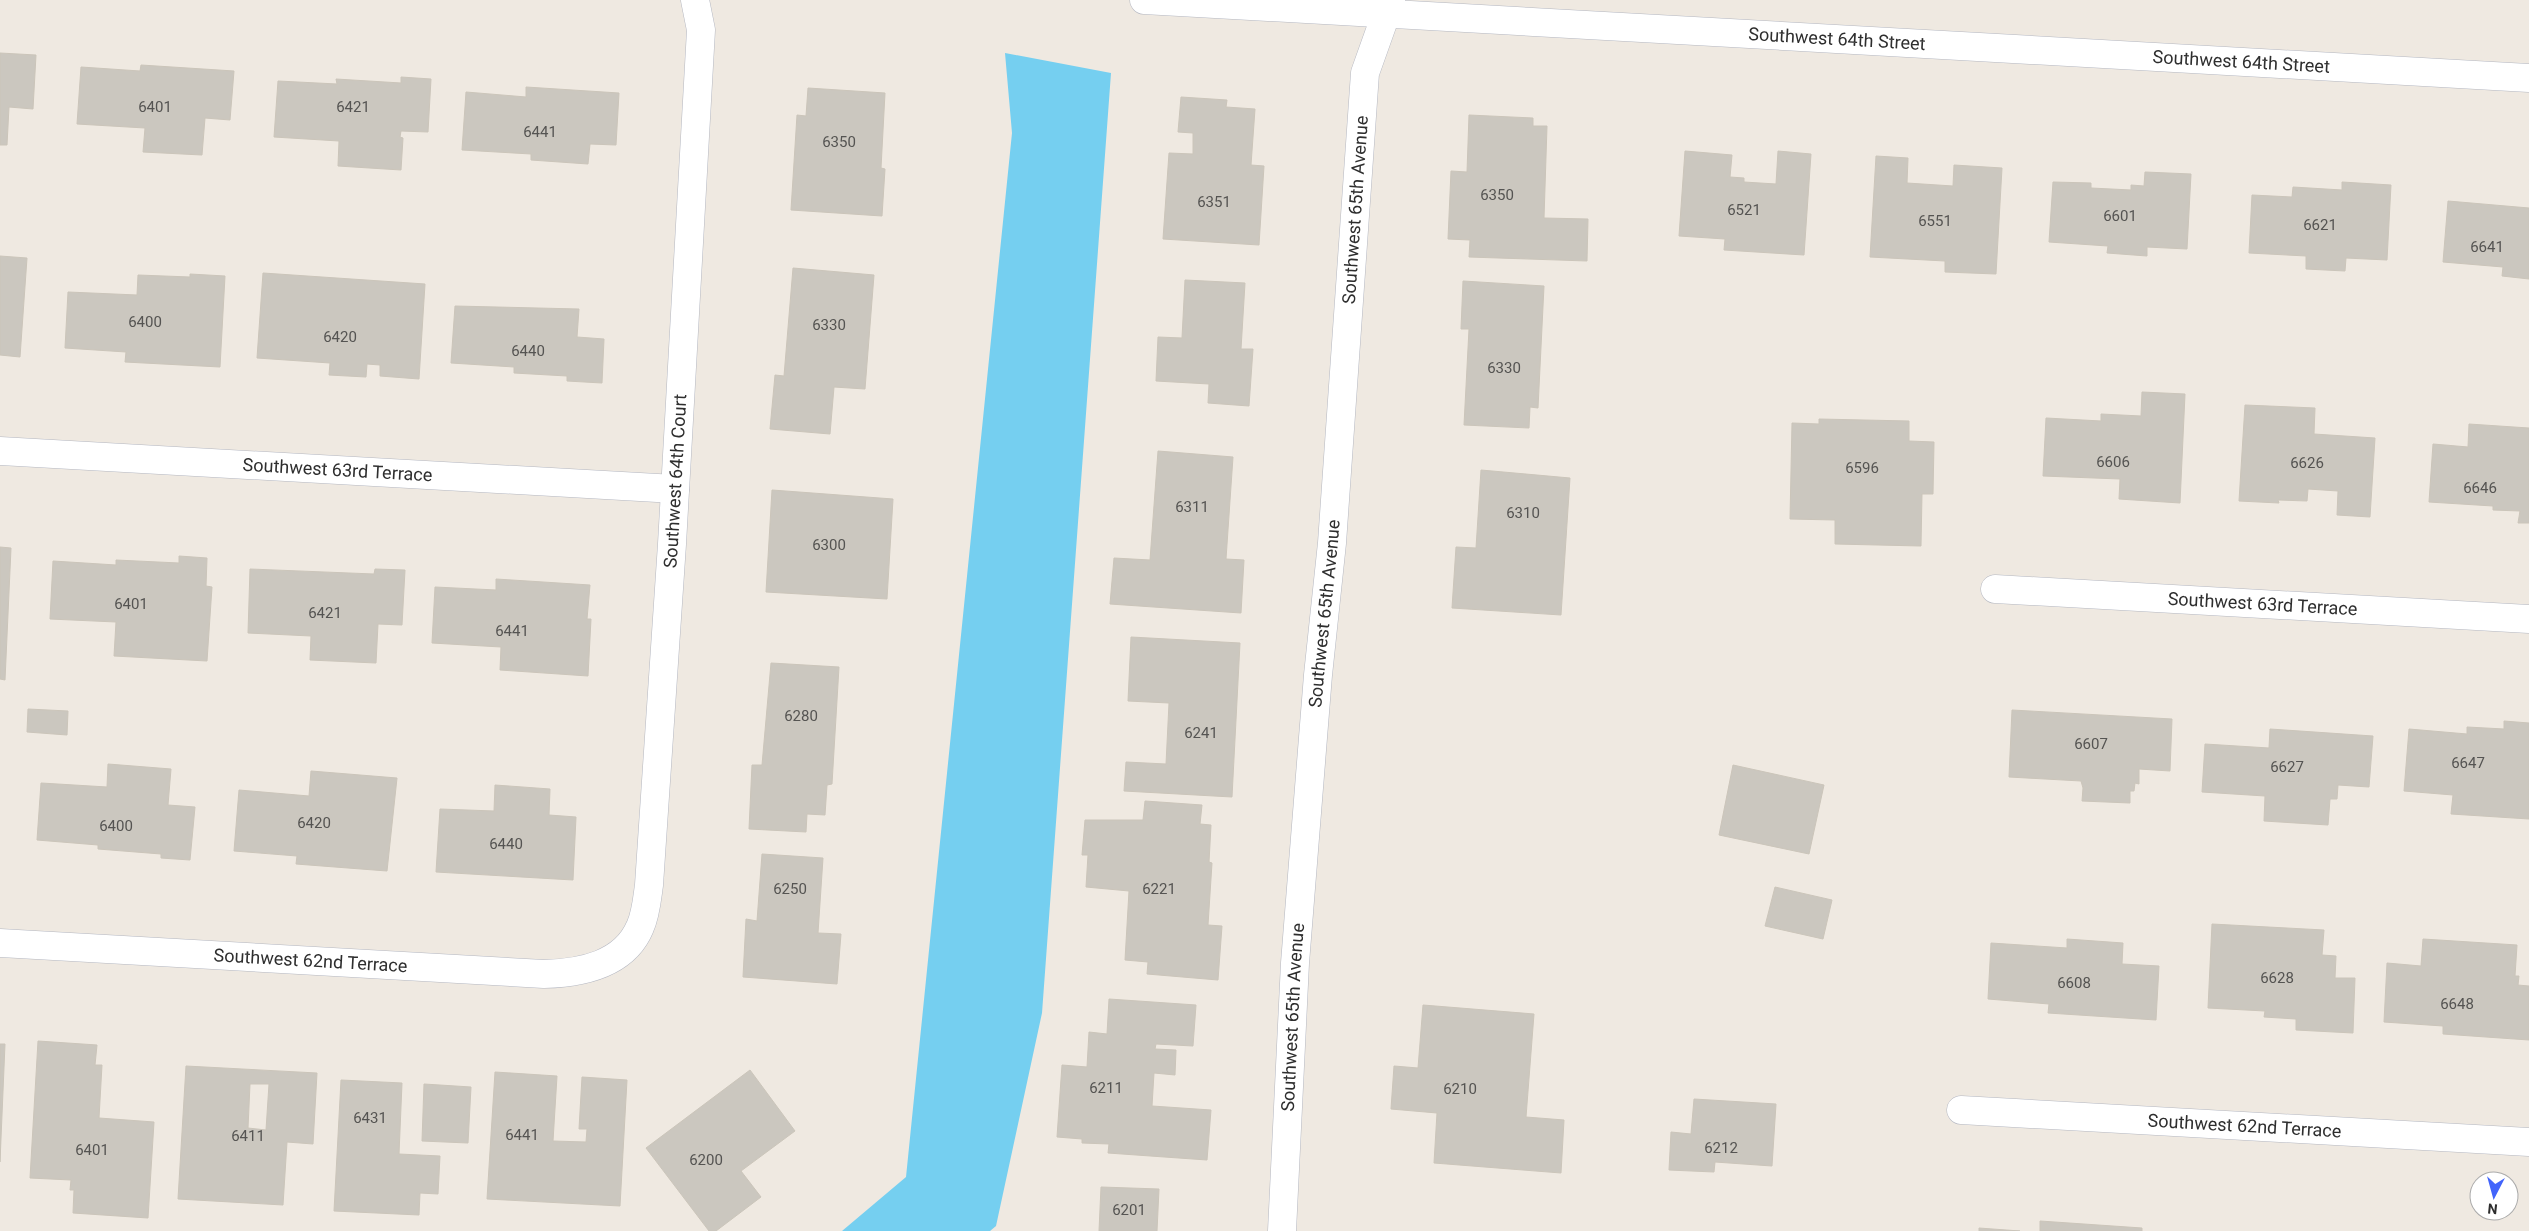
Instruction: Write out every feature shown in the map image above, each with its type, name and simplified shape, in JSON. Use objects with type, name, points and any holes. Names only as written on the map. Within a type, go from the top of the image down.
[{"type":"street","name":"Southwest 64th Court","points":[[619,954],[631,943],[640,927],[649,885],[702,30],[695,0]]},
{"type":"street","name":"Southwest 64th Street","points":[[1144,0],[1388,7],[2529,78]]},
{"type":"street","name":"Southwest 65th Avenue","points":[[1282,1231],[1294,963],[1318,675],[1332,543],[1365,72],[1388,7]]},
{"type":"street","name":"Southwest 63rd Terrace","points":[[0,451],[675,489]]},
{"type":"street","name":"Southwest 63rd Terrace","points":[[1995,589],[2529,619]]},
{"type":"street","name":"Southwest 62nd Terrace","points":[[0,943],[544,974],[581,970],[600,965],[619,954]]},
{"type":"street","name":"Southwest 62nd Terrace","points":[[1960,1110],[2529,1142]]},
{"type":"water","points":[[1005,53],[1111,73],[1042,1013],[996,1226],[990,1231],[842,1231],[906,1177],[1012,133]]},
{"type":"building","points":[[0,53],[36,55],[33,109],[9,107],[7,145],[0,145]]},
{"type":"building","points":[[141,65],[234,71],[230,120],[205,118],[202,155],[143,152],[145,128],[77,124],[81,67],[140,71]]},
{"type":"building","points":[[401,77],[431,79],[428,132],[401,131],[400,137],[403,138],[401,170],[338,166],[339,141],[274,137],[278,81],[337,84],[336,79],[401,83]]},
{"type":"building","points":[[526,87],[619,93],[616,145],[590,144],[588,164],[531,160],[531,154],[462,150],[466,92],[526,97]]},
{"type":"building","points":[[808,88],[885,93],[881,168],[885,169],[882,216],[791,210],[797,115],[806,116]]},
{"type":"building","points":[[1181,97],[1227,100],[1226,107],[1255,109],[1251,165],[1264,166],[1259,245],[1163,239],[1169,153],[1193,154],[1193,133],[1178,132]]},
{"type":"building","points":[[1469,115],[1533,118],[1533,126],[1547,126],[1544,218],[1588,219],[1587,261],[1469,257],[1470,240],[1448,239],[1451,171],[1467,172]]},
{"type":"building","points":[[1685,151],[1732,155],[1730,177],[1744,178],[1744,182],[1776,184],[1778,151],[1811,154],[1804,255],[1724,250],[1725,239],[1679,236]]},
{"type":"building","points":[[1876,156],[1908,158],[1907,183],[1953,186],[1954,165],[2002,168],[1996,274],[1945,272],[1945,261],[1870,257]]},
{"type":"building","points":[[2145,172],[2191,174],[2187,249],[2147,247],[2147,256],[2107,253],[2108,246],[2049,242],[2053,182],[2091,183],[2091,188],[2131,190],[2131,185],[2144,186]]},
{"type":"building","points":[[2342,182],[2391,185],[2387,260],[2346,258],[2345,271],[2306,269],[2306,256],[2249,253],[2252,195],[2292,197],[2293,187],[2342,190]]},
{"type":"building","points":[[2448,201],[2529,208],[2529,279],[2502,276],[2503,267],[2443,262]]},
{"type":"building","points":[[0,256],[27,258],[20,357],[0,355]]},
{"type":"building","points":[[793,268],[874,275],[865,389],[834,387],[830,434],[770,429],[775,375],[784,376]]},
{"type":"building","points":[[263,273],[425,284],[419,379],[380,376],[380,365],[367,364],[366,377],[329,375],[330,363],[257,358]]},
{"type":"building","points":[[190,274],[225,276],[220,367],[125,362],[126,352],[65,348],[68,292],[137,295],[138,275],[190,277]]},
{"type":"building","points":[[1185,280],[1245,283],[1241,349],[1253,349],[1249,406],[1208,403],[1209,384],[1156,381],[1158,337],[1182,338]]},
{"type":"building","points":[[1463,281],[1544,286],[1538,408],[1530,407],[1529,428],[1464,425],[1469,329],[1461,329]]},
{"type":"building","points":[[455,306],[579,309],[577,337],[604,339],[602,383],[567,381],[567,376],[514,373],[514,367],[451,363]]},
{"type":"building","points":[[2142,392],[2185,394],[2180,503],[2119,499],[2120,479],[2043,476],[2046,418],[2101,421],[2101,414],[2141,416]]},
{"type":"building","points":[[2245,405],[2315,408],[2314,434],[2375,438],[2370,517],[2337,515],[2338,491],[2308,489],[2307,501],[2278,500],[2279,503],[2239,501]]},
{"type":"building","points":[[1819,419],[1909,421],[1909,441],[1934,442],[1933,494],[1922,494],[1921,546],[1835,544],[1835,520],[1790,519],[1792,423],[1819,424]]},
{"type":"building","points":[[2469,424],[2529,428],[2529,523],[2518,523],[2520,511],[2493,510],[2493,506],[2429,502],[2433,444],[2468,447]]},
{"type":"building","points":[[1158,451],[1233,457],[1226,559],[1244,560],[1241,613],[1110,604],[1114,558],[1150,560]]},
{"type":"building","points":[[1481,470],[1570,478],[1561,615],[1452,608],[1456,547],[1476,548]]},
{"type":"building","points":[[772,490],[893,499],[887,599],[766,592]]},
{"type":"building","points":[[0,547],[11,548],[5,680],[0,679]]},
{"type":"building","points":[[179,556],[207,558],[206,586],[212,587],[207,661],[114,656],[116,622],[50,619],[53,561],[116,565],[116,560],[179,563]]},
{"type":"building","points":[[250,569],[374,574],[375,569],[405,570],[402,625],[378,624],[376,663],[310,660],[311,636],[248,633]]},
{"type":"building","points":[[496,579],[590,585],[587,619],[591,619],[588,676],[500,670],[501,647],[432,643],[435,587],[496,590]]},
{"type":"building","points":[[1131,637],[1240,643],[1232,797],[1124,791],[1126,762],[1166,764],[1169,703],[1128,701]]},
{"type":"building","points":[[771,663],[839,667],[832,784],[827,785],[825,815],[807,814],[806,832],[749,829],[752,765],[762,765]]},
{"type":"building","points":[[28,709],[68,711],[67,735],[27,732]]},
{"type":"building","points":[[2012,710],[2172,719],[2170,771],[2139,769],[2139,784],[2135,783],[2134,791],[2130,791],[2130,803],[2082,801],[2083,788],[2081,781],[2009,777]]},
{"type":"building","points":[[2504,721],[2529,723],[2529,819],[2451,814],[2453,795],[2404,791],[2409,729],[2467,734],[2467,727],[2504,729]]},
{"type":"building","points":[[2270,729],[2373,736],[2369,787],[2338,785],[2337,799],[2330,799],[2328,825],[2264,821],[2265,796],[2202,792],[2205,744],[2269,748]]},
{"type":"building","points":[[108,764],[171,769],[168,805],[195,807],[190,860],[161,858],[161,854],[98,849],[98,845],[37,840],[41,783],[107,787]]},
{"type":"building","points":[[1733,765],[1824,785],[1809,854],[1719,835]]},
{"type":"building","points":[[311,771],[397,778],[387,871],[296,864],[297,856],[234,851],[239,790],[309,796]]},
{"type":"building","points":[[495,785],[550,789],[549,815],[576,817],[573,880],[436,872],[440,809],[494,811]]},
{"type":"building","points":[[1145,801],[1202,805],[1200,824],[1211,825],[1209,862],[1212,863],[1208,925],[1222,926],[1218,980],[1147,974],[1148,962],[1125,960],[1129,891],[1086,887],[1088,855],[1082,855],[1085,820],[1143,820]]},
{"type":"building","points":[[762,854],[823,858],[818,933],[841,934],[837,984],[743,977],[746,919],[757,921]]},
{"type":"building","points":[[1775,887],[1832,900],[1823,939],[1765,926]]},
{"type":"building","points":[[2212,924],[2324,930],[2322,955],[2336,956],[2335,978],[2355,978],[2353,1033],[2296,1030],[2296,1019],[2264,1017],[2265,1011],[2208,1008]]},
{"type":"building","points":[[2067,939],[2123,943],[2122,964],[2159,966],[2156,1020],[2048,1013],[2049,1004],[1988,999],[1991,943],[2067,948]]},
{"type":"building","points":[[2423,939],[2517,945],[2515,976],[2519,976],[2518,985],[2529,986],[2529,1040],[2443,1034],[2443,1026],[2384,1022],[2387,963],[2421,966]]},
{"type":"building","points":[[1109,999],[1196,1005],[1193,1046],[1156,1044],[1155,1049],[1176,1050],[1175,1075],[1154,1073],[1152,1106],[1211,1110],[1207,1160],[1108,1153],[1109,1144],[1082,1143],[1082,1139],[1057,1137],[1062,1065],[1087,1067],[1089,1032],[1107,1034]]},
{"type":"building","points":[[1423,1005],[1534,1014],[1526,1117],[1564,1120],[1561,1173],[1434,1163],[1437,1113],[1391,1109],[1394,1066],[1418,1068]]},
{"type":"building","points":[[38,1041],[97,1045],[95,1065],[102,1065],[99,1118],[154,1122],[148,1218],[73,1213],[74,1190],[70,1190],[71,1180],[30,1178]]},
{"type":"building","points":[[0,1044],[5,1044],[0,1162]]},
{"type":"building","points":[[186,1066],[317,1073],[313,1144],[287,1142],[283,1205],[178,1199]],"holes":[[[250,1084],[269,1084],[266,1130],[248,1128]]]},
{"type":"building","points":[[750,1070],[795,1131],[741,1171],[761,1197],[716,1231],[709,1231],[646,1148]]},
{"type":"building","points":[[495,1072],[557,1076],[553,1141],[586,1142],[587,1129],[579,1129],[582,1077],[627,1080],[620,1206],[487,1199]]},
{"type":"building","points":[[341,1080],[402,1083],[399,1154],[440,1156],[438,1194],[420,1193],[419,1215],[334,1211]]},
{"type":"building","points":[[424,1084],[471,1087],[468,1143],[422,1141]]},
{"type":"building","points":[[1694,1099],[1776,1104],[1772,1166],[1715,1162],[1714,1172],[1669,1170],[1671,1132],[1691,1134]]},
{"type":"building","points":[[1101,1187],[1159,1189],[1157,1231],[1099,1231]]},
{"type":"building","points":[[2040,1221],[2142,1228],[2142,1231],[2040,1231]]},
{"type":"building","points":[[1979,1228],[2020,1231],[1979,1231]]}]
